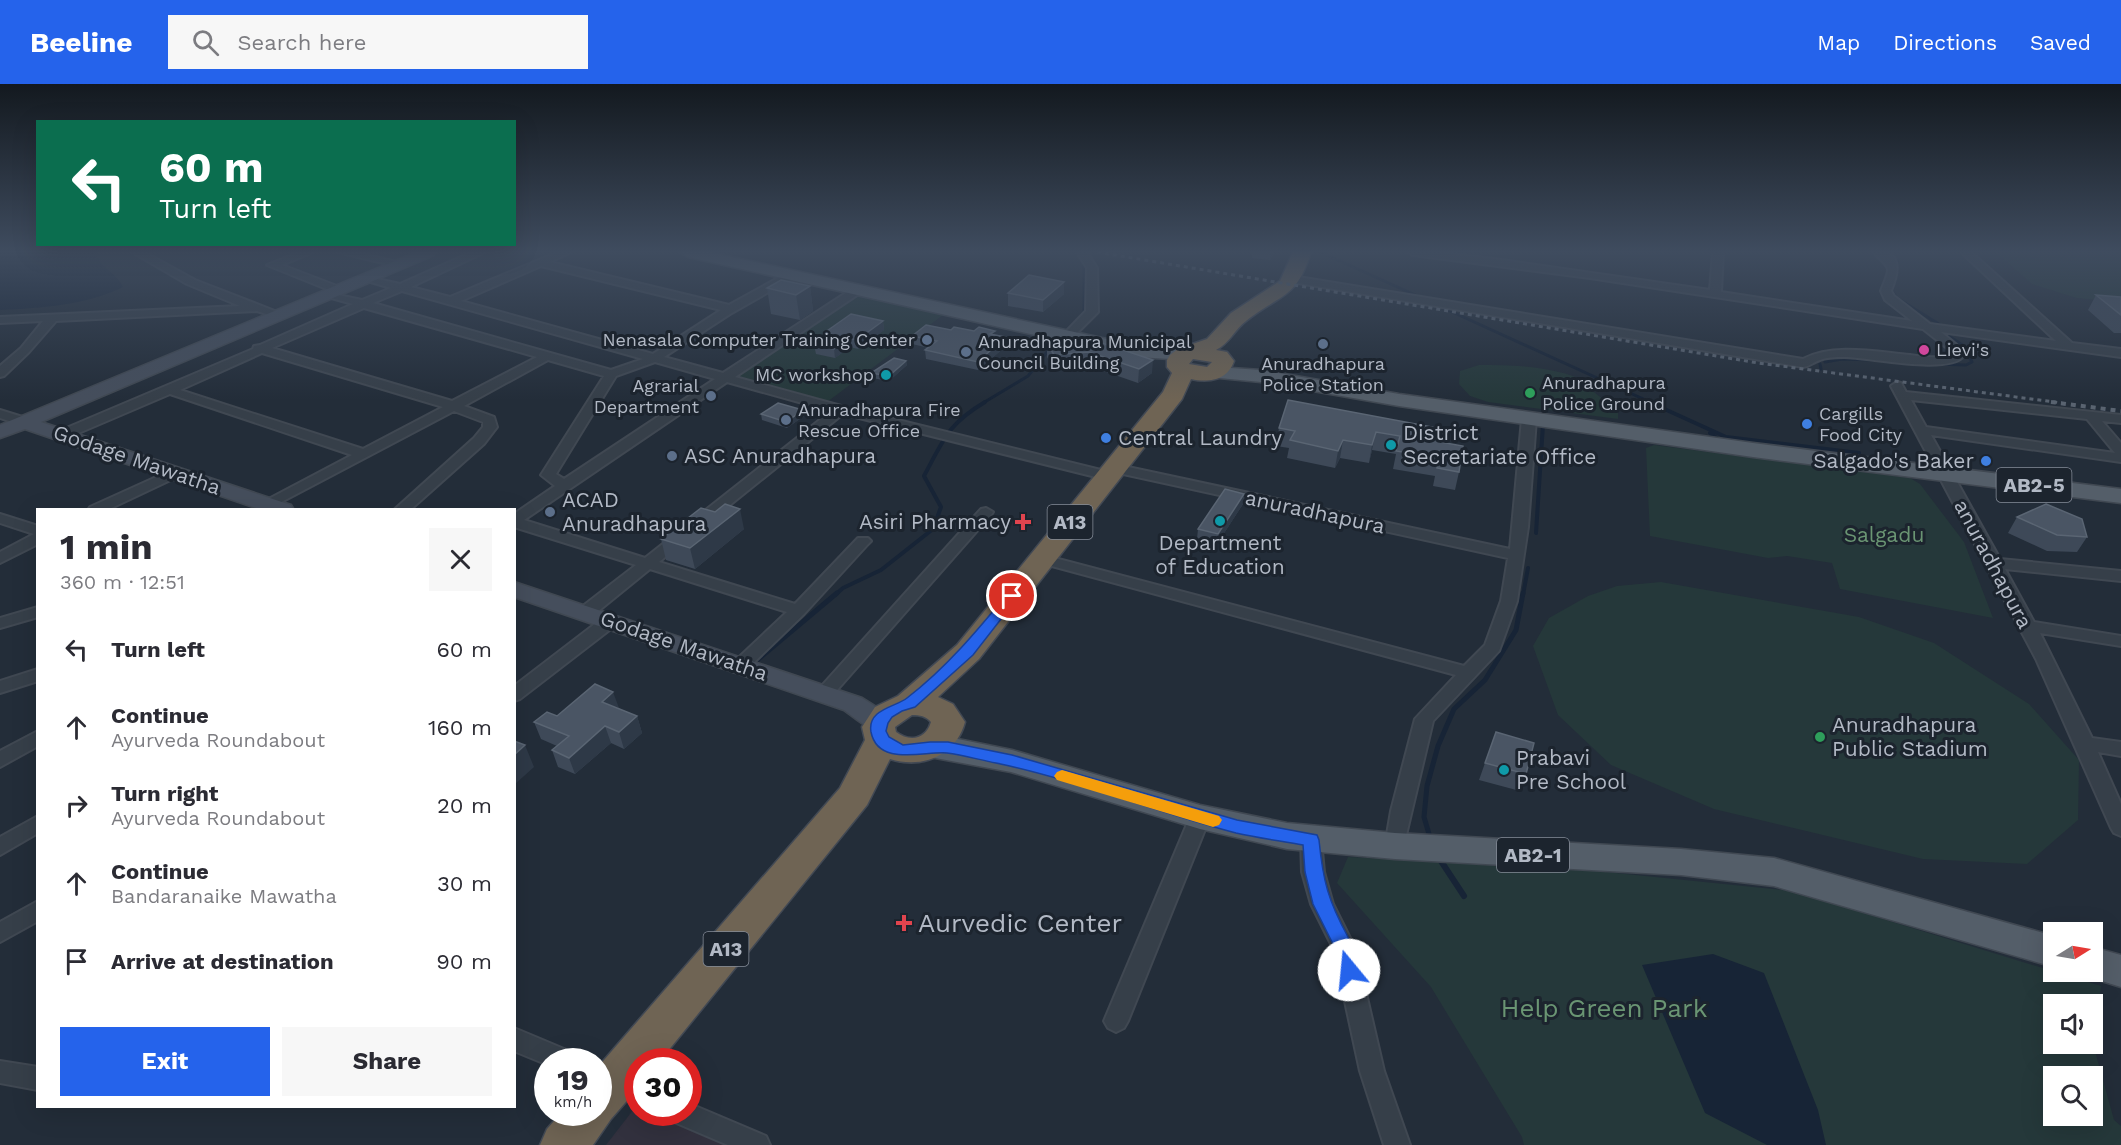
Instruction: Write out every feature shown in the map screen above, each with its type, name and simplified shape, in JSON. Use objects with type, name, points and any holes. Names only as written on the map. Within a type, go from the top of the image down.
[{"type":"highway","name":"A13","points":[[854,796],[892,718],[968,652],[1111,472],[1183,368],[1216,361],[1238,317],[1263,302]]},
{"type":"highway","points":[[1183,368],[1216,361]]},
{"type":"highway","name":"A13","points":[[612,1088],[854,796],[934,733],[968,652]]},
{"type":"highway","points":[[931,705],[934,733],[896,749],[892,718],[931,705]]},
{"type":"highway","name":"A13","points":[[564,1145],[580,1126]]},
{"type":"main road","points":[[911,302],[1138,351],[1183,368]]},
{"type":"main road","name":"AB2-5","points":[[1216,361],[1262,376],[1529,419],[2121,496]]},
{"type":"main road","name":"AB2-1","points":[[934,733],[948,748],[1012,761],[1237,827],[1311,840],[1681,862],[1774,872],[2043,949]]},
{"type":"main road","points":[[2103,966],[2121,971]]},
{"type":"street","points":[[241,302],[279,315]]},
{"type":"street","points":[[0,432],[311,302]]},
{"type":"street","points":[[357,302],[611,374],[628,371],[653,358],[743,302]]},
{"type":"street","points":[[62,435],[169,390],[365,302]]},
{"type":"street","name":"anuradhapura","points":[[453,302],[841,411],[958,440],[1517,555]]},
{"type":"street","points":[[699,302],[730,309]]},
{"type":"street","points":[[516,521],[564,485],[722,378],[840,302]]},
{"type":"street","points":[[1068,336],[1092,312],[1092,302]]},
{"type":"street","points":[[1429,302],[1803,363],[1807,363],[1810,358],[1818,355],[1837,354],[1934,361],[1954,359],[1958,356],[1958,351],[1893,302]]},
{"type":"street","points":[[1775,302],[1925,327],[2121,353]]},
{"type":"street","points":[[2020,302],[2069,346]]},
{"type":"street","points":[[0,320],[258,308]]},
{"type":"street","points":[[0,373],[25,350],[52,318]]},
{"type":"street","points":[[258,348],[451,405],[489,420],[490,426],[479,441],[403,508]]},
{"type":"street","points":[[276,507],[361,453],[547,356]]},
{"type":"street","points":[[564,485],[548,475],[562,447],[600,395],[611,374]]},
{"type":"street","points":[[169,390],[361,453]]},
{"type":"street","name":"anuradhapura","points":[[2091,416],[1900,391],[2026,626],[2085,744],[2121,828]]},
{"type":"street","points":[[585,613],[841,411]]},
{"type":"street","points":[[0,414],[24,422]]},
{"type":"street","points":[[2091,416],[2121,419]]},
{"type":"street","points":[[2091,416],[2121,452]]},
{"type":"street","points":[[1395,846],[1401,811],[1424,719],[1493,647],[1509,601],[1517,555],[1529,419]]},
{"type":"street","name":"Godage Mawatha","points":[[24,422],[276,507]]},
{"type":"street","points":[[1922,430],[2121,458]]},
{"type":"street","points":[[99,508],[174,473]]},
{"type":"street","points":[[825,694],[901,605],[986,512]]},
{"type":"street","points":[[0,518],[36,530]]},
{"type":"street","points":[[516,523],[798,610]]},
{"type":"street","points":[[0,558],[36,539]]},
{"type":"street","points":[[740,666],[798,610],[863,541]]},
{"type":"street","points":[[1042,559],[1468,672]]},
{"type":"street","points":[[1994,563],[2121,576]]},
{"type":"street","name":"Godage Mawatha","points":[[516,590],[892,718]]},
{"type":"street","points":[[0,623],[36,613]]},
{"type":"street","points":[[516,693],[610,621]]},
{"type":"street","points":[[2026,626],[2121,641]]},
{"type":"street","points":[[0,687],[36,676]]},
{"type":"street","points":[[0,760],[36,738]]},
{"type":"street","points":[[2085,744],[2121,749]]},
{"type":"street","points":[[1116,1022],[1200,817]]},
{"type":"street","points":[[0,847],[36,824]]},
{"type":"street","points":[[1311,840],[1313,872],[1322,904],[1345,950],[1372,1071],[1397,1145]]},
{"type":"street","points":[[0,933],[36,910]]},
{"type":"street","points":[[516,1040],[535,1048]]},
{"type":"street","points":[[0,1072],[36,1079]]},
{"type":"street","points":[[702,1121],[757,1145]]},
{"type":"shaded area","points":[[0,302],[81,302],[47,307],[0,310]]},
{"type":"shaded area","points":[[1713,954],[1764,973],[1818,1110],[1826,1145],[1767,1145],[1705,1113],[1642,965]]},
{"type":"shaded area","points":[[624,1122],[624,1126],[695,1126],[734,1145],[606,1145]]},
{"type":"green space","points":[[840,302],[911,302],[951,309],[823,405],[722,378]]},
{"type":"green space","name":"Anuradhapura Police Ground","points":[[1479,365],[1536,368],[1577,377],[1589,383],[1590,389],[1618,411],[1618,419],[1488,402],[1470,396],[1459,384],[1460,371]]},
{"type":"green space","name":"Salgadu","points":[[1654,445],[1910,478],[1920,484],[1964,542],[1993,618],[1840,589],[1832,563],[1787,556],[1768,558],[1650,536],[1646,448]]},
{"type":"green space","name":"Anuradhapura Public Stadium","points":[[1661,582],[1859,617],[1934,643],[2029,704],[2079,760],[2078,820],[2027,864],[1923,859],[1714,809],[1611,765],[1558,715],[1533,646],[1549,618],[1588,596],[1617,586]]},
{"type":"green space","name":"Help Green Park","points":[[1348,857],[1557,867],[1792,891],[2043,968],[2043,982],[2088,982],[2101,986],[2100,994],[2043,994],[2043,1054],[2096,1054],[2099,1066],[2043,1066],[2043,1126],[2103,1126],[2103,1080],[2114,1120],[2121,1126],[2121,1145],[1524,1145],[1522,1137],[1431,987],[1337,883]]},
{"type":"building","points":[[2104,302],[2121,302],[2121,315]]},
{"type":"building","points":[[851,314],[883,321],[857,340],[849,338],[834,349],[814,345],[830,334],[824,333]]},
{"type":"building","points":[[926,325],[951,330],[954,327],[974,331],[979,327],[995,331],[990,334],[1005,337],[978,362],[925,350],[937,341],[912,336]]},
{"type":"building","points":[[1093,340],[1153,360],[1139,369],[1089,352],[1054,355],[1047,343]]},
{"type":"building","points":[[894,358],[906,361],[889,376],[871,373]]},
{"type":"building","points":[[1288,400],[1443,429],[1440,442],[1463,446],[1459,472],[1437,468],[1439,458],[1396,451],[1400,436],[1376,432],[1372,445],[1343,440],[1338,451],[1290,440],[1295,431],[1279,428]]},
{"type":"building","points":[[778,403],[803,410],[786,422],[761,414]]},
{"type":"building","points":[[1225,489],[1244,494],[1218,534],[1198,529]]},
{"type":"building","points":[[725,504],[740,509],[690,548],[661,539],[701,508],[715,512]]},
{"type":"building","points":[[2046,504],[2082,519],[2087,537],[2057,535],[2017,517]]},
{"type":"building","points":[[595,684],[613,692],[602,702],[637,716],[619,732],[605,726],[569,758],[552,750],[569,736],[534,722],[547,712],[557,716]]},
{"type":"building","points":[[1496,732],[1534,743],[1526,774],[1485,763]]},
{"type":"building","points":[[516,742],[525,745],[516,753]]},
{"type":"waterway","points":[[1071,327],[1084,312],[1084,302]]},
{"type":"waterway","points":[[1903,302],[1942,326],[1938,327]]},
{"type":"waterway","points":[[1437,305],[1652,403]]},
{"type":"waterway","points":[[1935,364],[1966,365],[1972,362],[1964,346],[1938,329]]},
{"type":"waterway","points":[[983,403],[1028,376],[1059,337]]},
{"type":"waterway","points":[[1825,362],[1842,359],[1875,360]]},
{"type":"waterway","points":[[1820,364],[1821,369]]},
{"type":"waterway","points":[[835,595],[843,588],[881,570],[933,529],[941,507],[924,476],[948,433],[963,418],[985,402]]},
{"type":"waterway","points":[[1649,402],[1726,437],[1859,453]]},
{"type":"waterway","points":[[1536,533],[1543,424],[1545,425]]},
{"type":"waterway","points":[[1710,433],[1721,441]]},
{"type":"waterway","points":[[1523,595],[1528,568]]},
{"type":"waterway","points":[[756,661],[837,593]]},
{"type":"waterway","points":[[1429,834],[1424,817],[1427,786],[1438,746],[1454,709],[1485,680],[1516,630],[1523,593]]},
{"type":"waterway","points":[[1439,858],[1464,896]]},
{"type":"railway","points":[[1392,302],[1758,363],[2062,403]]},
{"type":"railway","points":[[2051,402],[2121,411]]},
{"type":"slow traffic","points":[[1062,776],[1213,820]]},
{"type":"place","name":"Nenasala Computer Training Center","points":[[927,340]]},
{"type":"place","name":"Anuradhapura Police Station","points":[[1323,344]]},
{"type":"place","name":"Lievi's","points":[[1924,350]]},
{"type":"place","name":"Anuradhapura Municipal Council Building","points":[[966,352]]},
{"type":"place","name":"MC workshop","points":[[886,375]]},
{"type":"place","name":"Anuradhapura Police Ground","points":[[1530,393]]},
{"type":"place","name":"Agrarial Department","points":[[711,396]]},
{"type":"place","name":"Anuradhapura Fire Rescue Office","points":[[786,420]]},
{"type":"place","name":"Cargills Food City","points":[[1807,424]]},
{"type":"place","name":"Central Laundry","points":[[1106,438]]},
{"type":"place","name":"District Secretariate Office","points":[[1391,445]]},
{"type":"place","name":"ASC Anuradhapura","points":[[672,456]]},
{"type":"place","name":"Salgado's Baker","points":[[1986,461]]},
{"type":"place","name":"ACAD Anuradhapura","points":[[550,512]]},
{"type":"place","name":"Department of Education","points":[[1220,521]]},
{"type":"place","name":"Asiri Pharmacy","points":[[1023,522]]},
{"type":"place","name":"Anuradhapura Public Stadium","points":[[1820,737]]},
{"type":"place","name":"Prabavi Pre School","points":[[1504,770]]},
{"type":"place","name":"Aurvedic Center","points":[[904,923]]},
{"type":"route","points":[[1012,596],[968,652],[910,704],[897,707],[887,713],[880,722],[879,731],[882,740],[891,747],[903,751],[917,751],[930,747],[948,748],[1012,761],[1237,827],[1311,840],[1313,872],[1322,904],[1345,950],[1349,970]]}]
